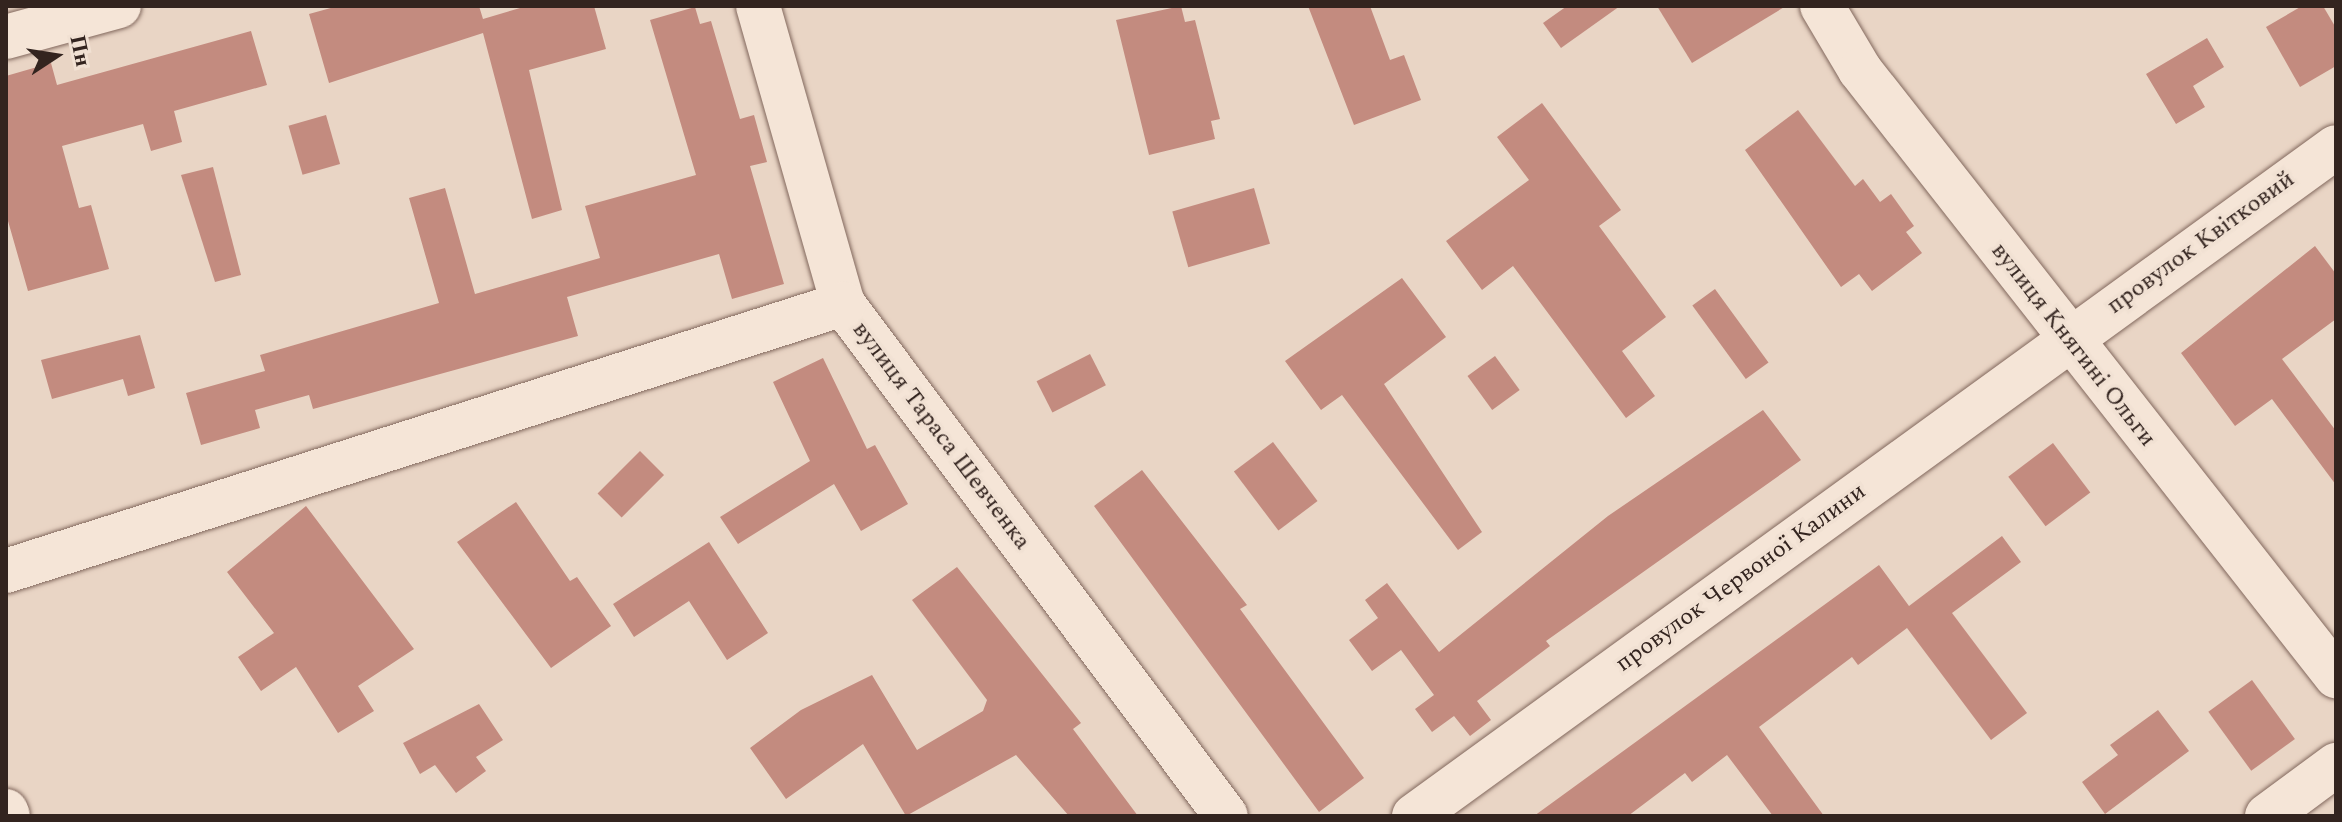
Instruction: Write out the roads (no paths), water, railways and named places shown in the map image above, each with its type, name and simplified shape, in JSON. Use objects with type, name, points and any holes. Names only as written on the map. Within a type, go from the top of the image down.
[{"type":"street","points":[[6,37],[119,6]]},
{"type":"street","name":"вулиця Тараса Шевченка","points":[[758,6],[843,304],[1226,816]]},
{"type":"street","name":"вулиця Княгині Ольги","points":[[1822,6],[1860,70],[2067,339],[2336,676]]},
{"type":"street","name":"провулок Квітковий","points":[[2067,339],[2336,147]]},
{"type":"street","points":[[6,571],[843,304]]},
{"type":"street","name":"провулок Червоної Калини","points":[[1414,816],[2067,339]]},
{"type":"street","points":[[2267,816],[2336,765]]}]
